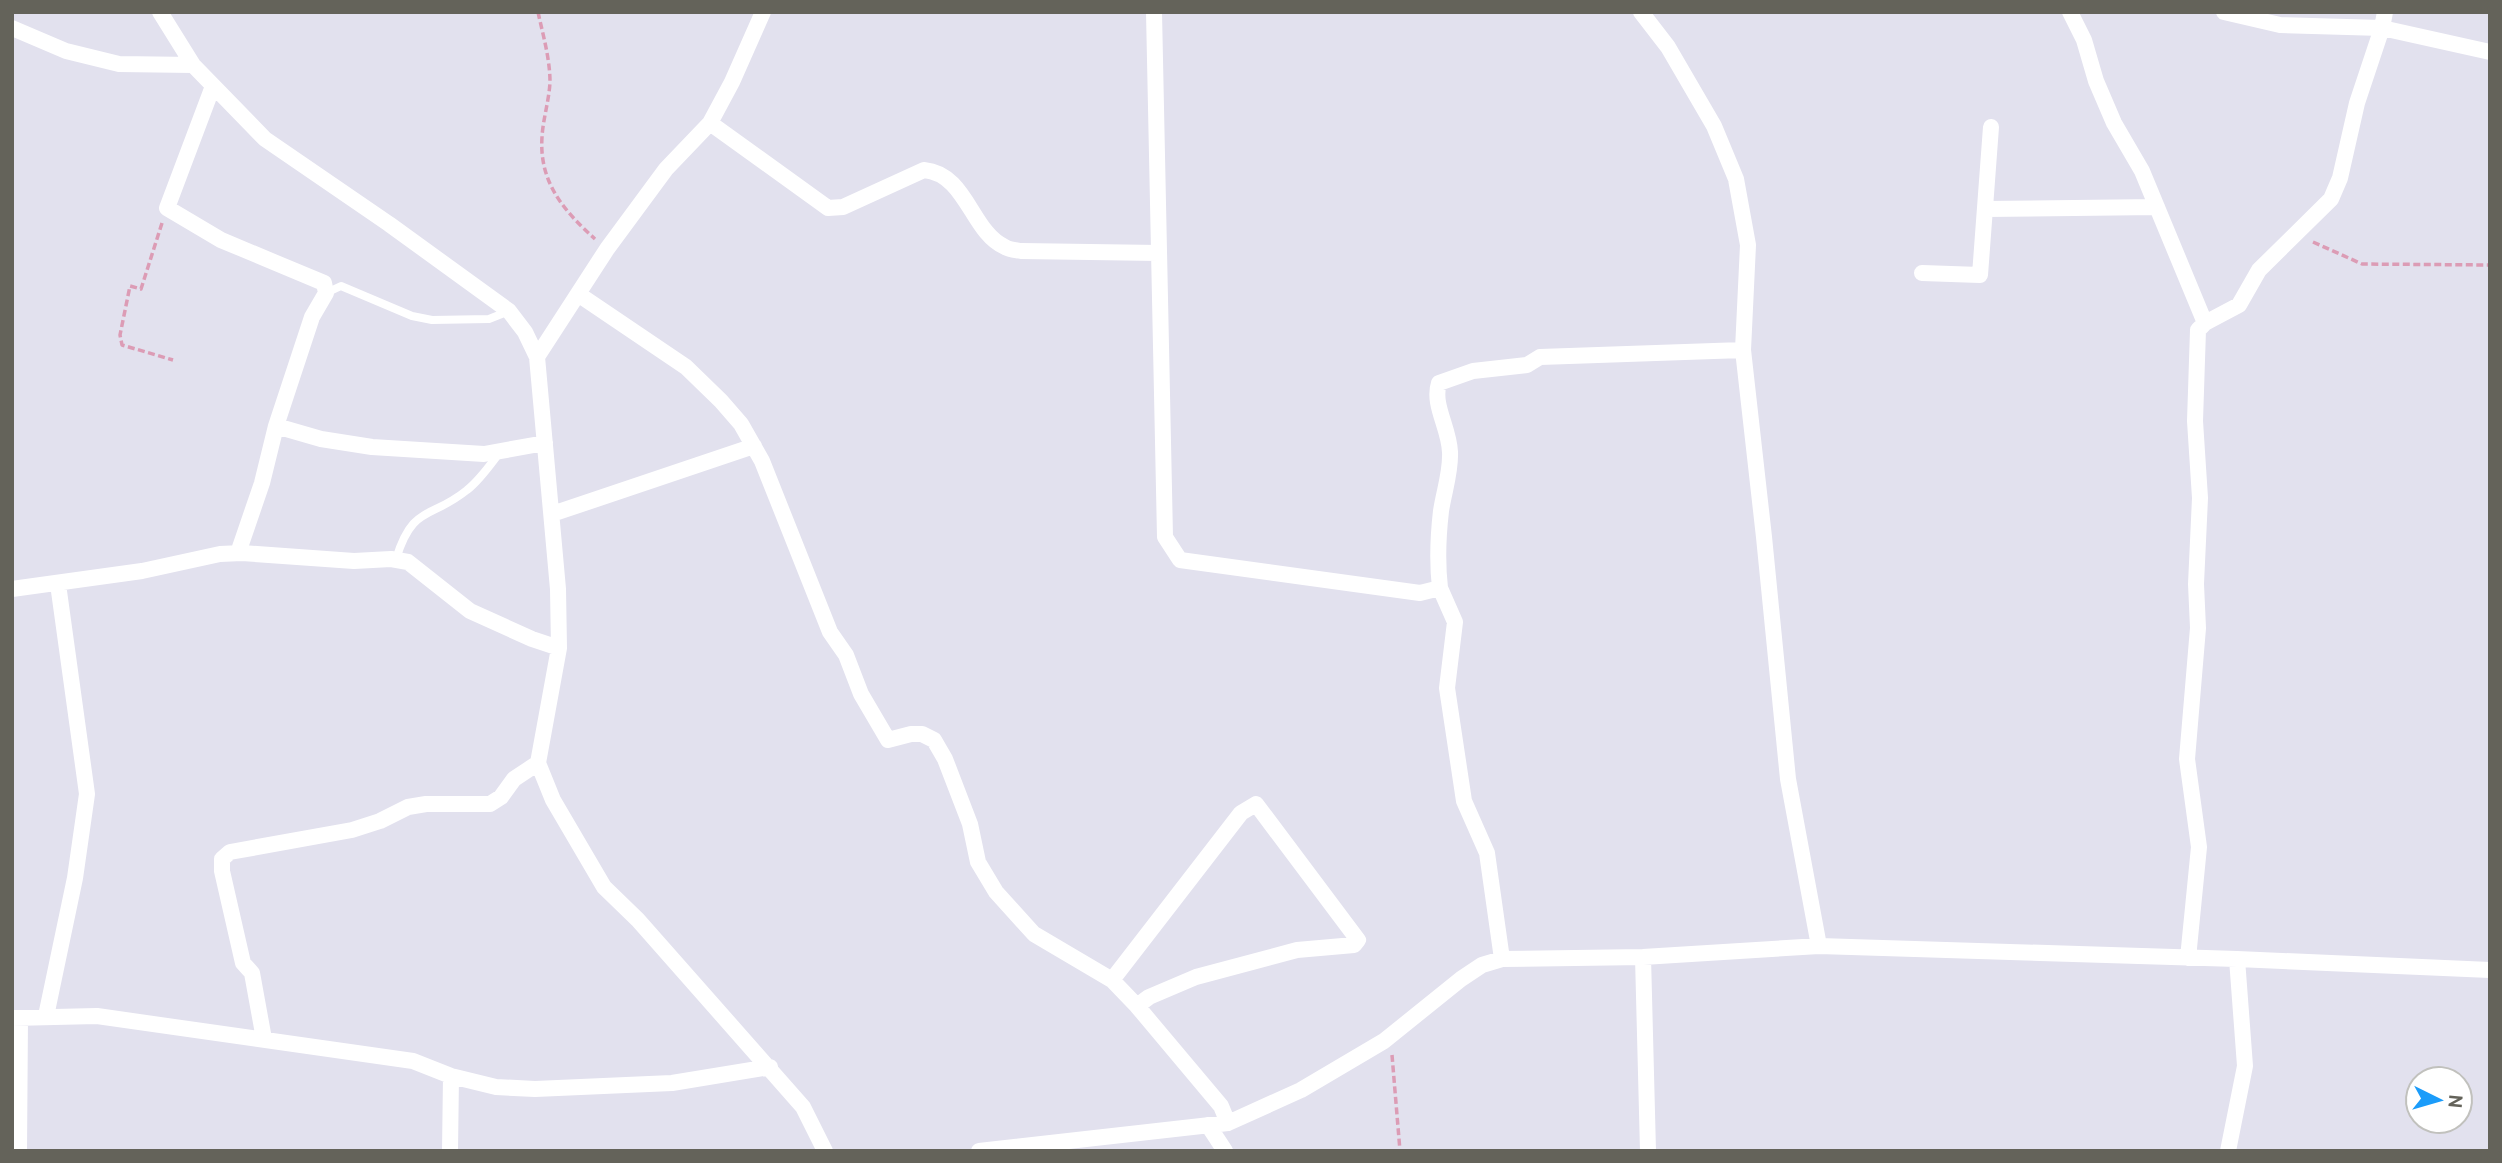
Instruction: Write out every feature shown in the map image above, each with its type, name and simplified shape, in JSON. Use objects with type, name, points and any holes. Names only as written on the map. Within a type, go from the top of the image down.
[{"type":"street","points":[[160,12],[193,65],[265,139],[509,311],[525,332],[537,357],[558,589],[559,648],[538,763],[553,800],[604,887],[638,920],[803,1107],[825,1151]]},
{"type":"street","points":[[537,357],[607,249],[666,169],[710,123],[732,82],[763,12]]},
{"type":"street","points":[[1154,12],[1165,537],[1180,560],[1420,593],[1440,588]]},
{"type":"street","points":[[1641,12],[1668,47],[1714,125],[1736,179],[1748,246],[1742,351],[1764,537],[1787,779],[1819,946]]},
{"type":"street","points":[[2070,12],[2084,40],[2096,81],[2114,123],[2142,171],[2205,323]]},
{"type":"street","points":[[2224,12],[2280,25],[2384,20],[2490,52]]},
{"type":"street","points":[[2188,958],[2199,847],[2187,760],[2198,628],[2196,584],[2200,498],[2195,421],[2198,330],[2205,323],[2239,305],[2259,270],[2331,199],[2340,178],[2357,103],[2384,20]]},
{"type":"street","points":[[12,28],[66,51],[118,64],[193,65]]},
{"type":"street","points":[[213,86],[167,208],[221,240],[324,283],[326,293],[312,317],[238,554]]},
{"type":"street","points":[[710,123],[828,208],[844,207],[925,170],[936,171],[948,178],[994,240],[1006,248],[1021,251],[1159,253]]},
{"type":"street","points":[[1922,273],[1980,275],[1991,127]]},
{"type":"street","points":[[1985,209],[2157,207]]},
{"type":"street","points":[[578,294],[686,367],[741,424],[762,461],[830,632],[846,655],[861,694],[888,740],[911,734],[922,734],[934,740],[970,824],[978,862],[996,892],[1034,934],[1112,980],[1221,1106],[1228,1123]]},
{"type":"street","points":[[1502,959],[1487,853],[1464,801],[1447,688],[1455,622],[1440,588],[1437,557],[1441,510],[1451,461],[1449,436],[1435,396],[1439,383],[1473,371],[1527,365],[1541,358],[1742,351]]},
{"type":"street","points":[[276,426],[321,439],[372,447],[484,454],[545,443]]},
{"type":"street","points":[[552,514],[754,446]]},
{"type":"street","points":[[12,589],[142,571],[220,554],[354,561],[396,559],[408,562],[470,611],[559,648]]},
{"type":"street","points":[[46,1016],[75,878],[87,794],[58,584]]},
{"type":"street","points":[[264,1039],[252,973],[243,963],[222,871],[222,859],[230,852],[352,830],[380,821],[408,807],[426,804],[490,804],[501,797],[514,779],[538,763]]},
{"type":"street","points":[[1112,980],[1241,813],[1256,804],[1358,940],[1354,946],[1297,950],[1196,976],[1149,997],[1137,1006]]},
{"type":"street","points":[[979,1151],[1228,1123],[1301,1090],[1391,1036],[1482,965],[1502,959],[1643,957],[1819,946],[2490,970]]},
{"type":"street","points":[[1643,957],[1648,1151]]},
{"type":"street","points":[[2228,1151],[2245,1066],[2237,959]]},
{"type":"street","points":[[19,1151],[16,1018],[97,1016],[264,1039],[413,1061],[451,1076],[496,1087],[535,1089],[672,1083],[770,1068]]},
{"type":"street","points":[[450,1151],[451,1076]]},
{"type":"street","points":[[1208,1125],[1225,1151]]},
{"type":"lane","points":[[326,293],[341,286],[412,316],[432,320],[489,319],[509,311]]},
{"type":"lane","points":[[396,559],[409,526],[424,514],[468,490],[500,452]]},
{"type":"path","points":[[538,12],[550,83],[542,137],[548,183],[573,219],[607,249]]},
{"type":"path","points":[[167,208],[141,289],[130,286],[120,335],[122,345],[173,360]]},
{"type":"path","points":[[2295,234],[2362,264],[2490,265]]},
{"type":"path","points":[[1391,1036],[1399,1151]]}]
